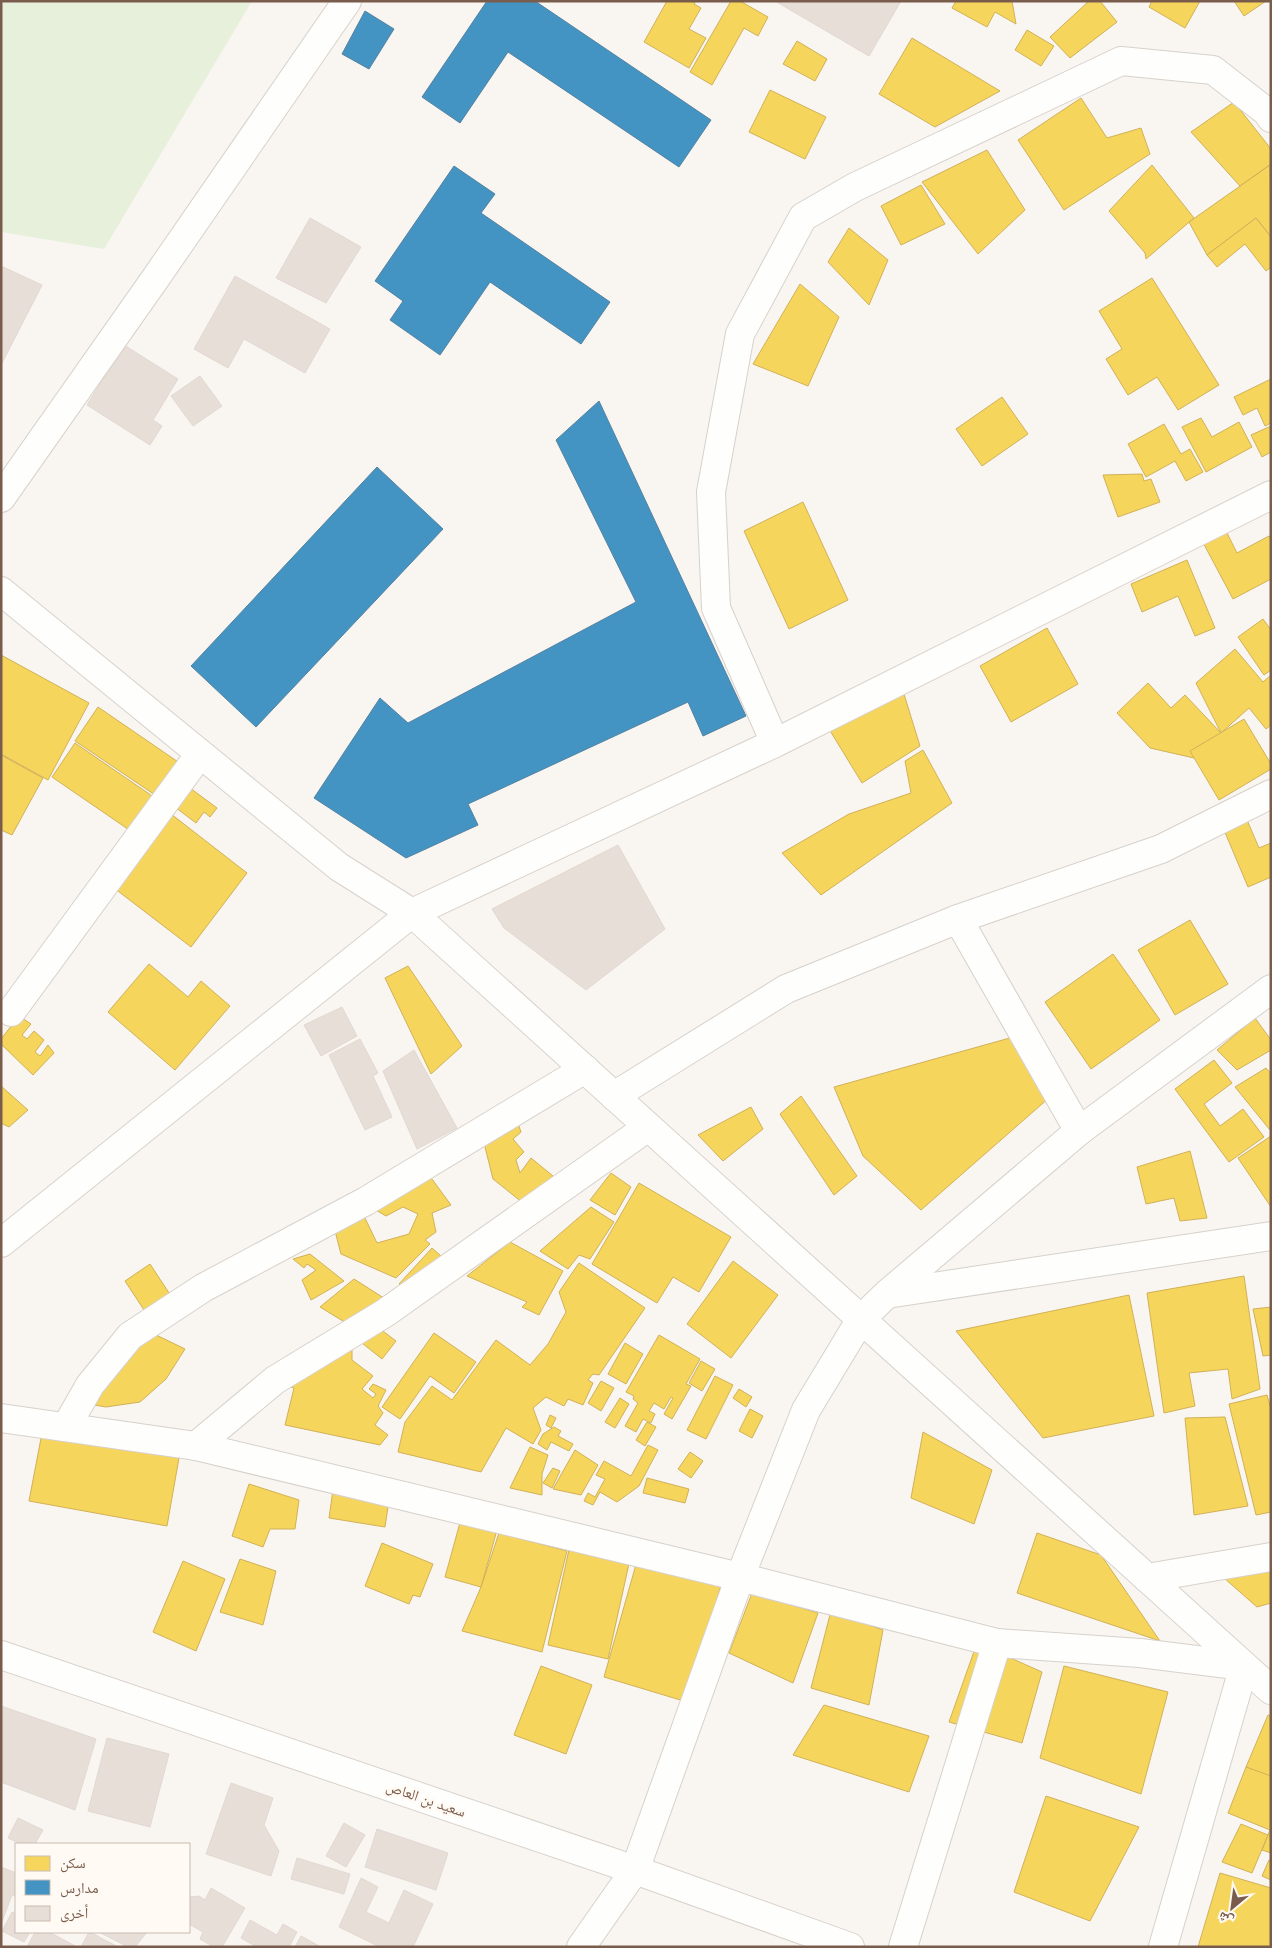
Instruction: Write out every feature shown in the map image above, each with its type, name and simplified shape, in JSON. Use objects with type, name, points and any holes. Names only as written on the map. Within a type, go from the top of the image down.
[{"type":"street","points":[[1,498],[347,1]]},
{"type":"street","points":[[775,743],[716,608],[711,492],[740,334],[803,217],[855,187],[1121,61],[1213,70],[1267,112],[1271,118]]},
{"type":"street","points":[[1,1242],[412,913],[775,743],[1271,495]]},
{"type":"street","points":[[1,591],[339,867],[412,913],[1271,1690]]},
{"type":"street","points":[[11,1012],[200,754]]},
{"type":"street","points":[[614,1096],[786,989],[958,919],[1161,849],[1271,794]]},
{"type":"street","points":[[958,919],[1079,1131]]},
{"type":"street","points":[[581,1947],[635,1870],[740,1577],[806,1410],[861,1319],[887,1294],[1079,1131],[1271,989]]},
{"type":"street","points":[[66,1427],[90,1385],[130,1336],[203,1288],[366,1201],[585,1070]]},
{"type":"street","points":[[196,1446],[276,1380],[385,1313],[648,1127]]},
{"type":"street","points":[[887,1294],[1271,1236]]},
{"type":"street","points":[[1,1418],[196,1446],[740,1577],[997,1643],[1140,1653],[1244,1666]]},
{"type":"street","points":[[1147,1578],[1271,1557]]},
{"type":"street","points":[[903,1947],[997,1643]]},
{"type":"street","name":"سعيد بن العاص","points":[[1,1655],[635,1870],[850,1947]]},
{"type":"street","points":[[1162,1947],[1244,1666]]},
{"type":"green space","points":[[1,1],[252,1],[104,249],[1,232]]},
{"type":"building: سكن","points":[[667,1],[696,1],[694,4],[701,8],[689,29],[706,38],[689,68],[644,42]]},
{"type":"building: سكن","points":[[731,1],[740,1],[768,17],[758,36],[744,28],[712,85],[690,72]]},
{"type":"building: سكن","points":[[956,1],[1012,1],[1016,24],[995,12],[987,27],[952,8]]},
{"type":"building: سكن","points":[[1089,1],[1100,1],[1117,22],[1070,58],[1050,37]]},
{"type":"building: سكن","points":[[1152,1],[1200,1],[1185,28],[1149,7]]},
{"type":"building: سكن","points":[[1234,1],[1266,1],[1244,16]]},
{"type":"building: سكن","points":[[1027,30],[1054,46],[1041,66],[1015,50]]},
{"type":"building: سكن","points":[[912,38],[1000,91],[935,127],[879,94]]},
{"type":"building: سكن","points":[[797,41],[827,59],[815,81],[783,64]]},
{"type":"building: سكن","points":[[770,90],[826,117],[805,159],[749,132]]},
{"type":"building: سكن","points":[[1081,98],[1107,138],[1141,128],[1150,154],[1064,210],[1018,140]]},
{"type":"building: سكن","points":[[1234,102],[1271,149],[1271,164],[1240,186],[1191,132]]},
{"type":"building: سكن","points":[[987,150],[1025,210],[978,254],[922,182]]},
{"type":"building: سكن","points":[[1152,165],[1194,218],[1146,259],[1145,253],[1109,211]]},
{"type":"building: سكن","points":[[1270,165],[1271,237],[1256,218],[1207,255],[1189,222]]},
{"type":"building: سكن","points":[[921,185],[945,224],[901,245],[881,206]]},
{"type":"building: سكن","points":[[1256,218],[1271,237],[1271,267],[1266,271],[1245,244],[1217,267],[1207,255]]},
{"type":"building: سكن","points":[[849,228],[888,260],[869,305],[828,262]]},
{"type":"building: سكن","points":[[1152,278],[1219,385],[1178,410],[1157,377],[1128,395],[1106,359],[1122,349],[1099,311]]},
{"type":"building: سكن","points":[[800,284],[839,317],[808,386],[753,364]]},
{"type":"building: سكن","points":[[1271,379],[1271,423],[1265,426],[1257,408],[1243,415],[1234,397]]},
{"type":"building: سكن","points":[[1002,397],[1028,434],[982,466],[956,429]]},
{"type":"building: سكن","points":[[1201,418],[1212,437],[1239,422],[1252,447],[1206,472],[1182,427]]},
{"type":"building: سكن","points":[[1164,424],[1181,454],[1190,449],[1203,472],[1186,481],[1175,461],[1146,477],[1128,444]]},
{"type":"building: سكن","points":[[1271,426],[1271,452],[1262,457],[1251,435]]},
{"type":"building: سكن","points":[[1142,474],[1144,481],[1151,479],[1160,502],[1118,517],[1103,475]]},
{"type":"building: سكن","points":[[803,502],[848,600],[789,629],[744,531]]},
{"type":"building: سكن","points":[[1222,523],[1237,553],[1269,536],[1271,539],[1271,579],[1233,599],[1199,535]]},
{"type":"building: سكن","points":[[1187,560],[1215,628],[1195,636],[1178,596],[1142,612],[1131,584]]},
{"type":"building: سكن","points":[[1263,619],[1271,630],[1271,670],[1264,675],[1238,637]]},
{"type":"building: سكن","points":[[1047,628],[1078,684],[1011,722],[980,666]]},
{"type":"building: سكن","points":[[1235,649],[1263,682],[1271,675],[1271,725],[1266,729],[1249,708],[1221,733],[1196,683]]},
{"type":"building: سكن","points":[[1,655],[89,703],[48,780],[1,754]]},
{"type":"building: سكن","points":[[1148,683],[1171,708],[1185,695],[1221,733],[1194,758],[1150,748],[1117,713]]},
{"type":"building: سكن","points":[[903,691],[920,746],[862,783],[829,729]]},
{"type":"building: سكن","points":[[98,707],[184,766],[161,799],[75,741]]},
{"type":"building: سكن","points":[[1244,719],[1271,764],[1271,769],[1219,800],[1190,751]]},
{"type":"building: سكن","points":[[75,743],[161,802],[138,836],[52,777]]},
{"type":"building: سكن","points":[[923,750],[952,803],[821,895],[782,853],[849,814],[911,793],[905,761]]},
{"type":"building: سكن","points":[[1,755],[43,778],[12,835],[1,830]]},
{"type":"building: سكن","points":[[190,788],[217,808],[210,817],[204,812],[196,823],[175,807]]},
{"type":"building: سكن","points":[[171,814],[247,873],[191,947],[114,888]]},
{"type":"building: سكن","points":[[1247,820],[1259,848],[1271,843],[1271,877],[1248,887],[1224,830]]},
{"type":"building: سكن","points":[[1190,920],[1228,984],[1175,1015],[1138,950]]},
{"type":"building: سكن","points":[[1113,954],[1160,1020],[1091,1069],[1045,1002]]},
{"type":"building: سكن","points":[[149,964],[188,997],[201,981],[230,1006],[175,1070],[108,1012]]},
{"type":"building: سكن","points":[[408,966],[462,1046],[431,1074],[385,978]]},
{"type":"building: سكن","points":[[19,1016],[31,1024],[22,1035],[27,1039],[34,1031],[44,1040],[35,1052],[40,1056],[48,1045],[54,1053],[33,1075],[1,1044],[1,1039]]},
{"type":"building: سكن","points":[[1255,1018],[1271,1040],[1271,1050],[1237,1070],[1217,1050]]},
{"type":"building: سكن","points":[[1017,1036],[1050,1097],[921,1210],[863,1156],[834,1087]]},
{"type":"building: سكن","points":[[1214,1060],[1232,1083],[1204,1104],[1220,1126],[1243,1109],[1264,1137],[1229,1162],[1175,1089]]},
{"type":"building: سكن","points":[[1266,1068],[1271,1074],[1270,1130],[1235,1087]]},
{"type":"building: سكن","points":[[1,1086],[28,1110],[9,1127],[1,1123]]},
{"type":"building: سكن","points":[[801,1096],[857,1176],[834,1195],[780,1114]]},
{"type":"building: سكن","points":[[751,1107],[763,1129],[723,1161],[698,1135]]},
{"type":"building: سكن","points":[[516,1118],[521,1132],[513,1139],[524,1152],[516,1160],[520,1173],[531,1158],[553,1176],[523,1203],[493,1179],[483,1139]]},
{"type":"building: سكن","points":[[1271,1136],[1271,1207],[1238,1158]]},
{"type":"building: سكن","points":[[1190,1151],[1207,1218],[1180,1221],[1174,1198],[1146,1204],[1137,1167]]},
{"type":"building: سكن","points":[[426,1171],[451,1205],[432,1213],[436,1232],[425,1240],[430,1244],[396,1278],[341,1254],[334,1227],[363,1214],[377,1243],[409,1234],[418,1214],[403,1207],[386,1216],[374,1209]]},
{"type":"building: سكن","points":[[611,1173],[631,1187],[615,1215],[590,1200]]},
{"type":"building: سكن","points":[[639,1183],[731,1237],[699,1292],[673,1277],[657,1303],[592,1264]]},
{"type":"building: سكن","points":[[591,1207],[614,1222],[590,1259],[579,1255],[568,1269],[540,1251]]},
{"type":"building: سكن","points":[[510,1242],[563,1271],[539,1315],[522,1307],[527,1302],[467,1276]]},
{"type":"building: سكن","points":[[432,1248],[441,1256],[409,1292],[399,1284]]},
{"type":"building: سكن","points":[[310,1254],[344,1281],[311,1300],[302,1280],[316,1270],[307,1264],[304,1268],[293,1259]]},
{"type":"building: سكن","points":[[733,1261],[778,1295],[731,1358],[687,1324]]},
{"type":"building: سكن","points":[[579,1263],[645,1308],[599,1375],[593,1374],[588,1380],[593,1383],[583,1405],[568,1399],[564,1406],[546,1397],[533,1408],[541,1430],[533,1444],[506,1428],[481,1472],[398,1452],[405,1422],[432,1386],[452,1400],[496,1340],[530,1365],[548,1344],[566,1312],[559,1292]]},
{"type":"building: سكن","points":[[150,1264],[171,1296],[146,1313],[125,1281]]},
{"type":"building: سكن","points":[[1244,1276],[1260,1389],[1232,1399],[1228,1369],[1189,1373],[1195,1406],[1164,1413],[1147,1293]]},
{"type":"building: سكن","points":[[354,1279],[387,1300],[351,1326],[320,1307]]},
{"type":"building: سكن","points":[[1129,1295],[1154,1416],[1043,1438],[956,1331]]},
{"type":"building: سكن","points":[[1271,1307],[1271,1355],[1263,1356],[1253,1309]]},
{"type":"building: سكن","points":[[375,1325],[396,1341],[382,1359],[362,1343]]},
{"type":"building: سكن","points":[[148,1331],[185,1349],[166,1379],[140,1402],[106,1407],[89,1404]]},
{"type":"building: سكن","points":[[434,1333],[476,1362],[454,1393],[430,1376],[400,1419],[382,1407]]},
{"type":"building: سكن","points":[[659,1335],[700,1359],[686,1384],[691,1386],[672,1419],[664,1414],[673,1398],[671,1397],[664,1409],[654,1403],[649,1411],[655,1414],[651,1423],[643,1419],[636,1432],[625,1426],[638,1403],[633,1399],[634,1396],[626,1392]]},
{"type":"building: سكن","points":[[352,1341],[352,1360],[373,1376],[362,1389],[373,1398],[376,1394],[369,1389],[373,1384],[386,1390],[378,1406],[383,1413],[375,1425],[388,1435],[380,1445],[285,1425],[294,1388],[288,1386]]},
{"type":"building: سكن","points":[[625,1343],[643,1354],[626,1384],[608,1374]]},
{"type":"building: سكن","points":[[701,1361],[715,1369],[702,1391],[689,1383]]},
{"type":"building: سكن","points":[[715,1376],[733,1385],[706,1439],[687,1430]]},
{"type":"building: سكن","points":[[601,1381],[614,1388],[601,1411],[588,1403]]},
{"type":"building: سكن","points":[[739,1389],[752,1397],[746,1407],[733,1398]]},
{"type":"building: سكن","points":[[1267,1395],[1271,1409],[1271,1512],[1256,1515],[1229,1404]]},
{"type":"building: سكن","points":[[620,1398],[629,1404],[615,1428],[605,1422]]},
{"type":"building: سكن","points":[[750,1409],[763,1416],[752,1438],[739,1431]]},
{"type":"building: سكن","points":[[550,1415],[556,1418],[551,1428],[546,1425]]},
{"type":"building: سكن","points":[[1225,1417],[1248,1506],[1194,1515],[1185,1418]]},
{"type":"building: سكن","points":[[647,1422],[656,1427],[645,1446],[636,1440]]},
{"type":"building: سكن","points":[[554,1427],[561,1431],[558,1436],[573,1444],[569,1451],[551,1442],[547,1450],[538,1444],[543,1434]]},
{"type":"building: سكن","points":[[923,1432],[992,1470],[974,1524],[911,1498]]},
{"type":"building: سكن","points":[[42,1433],[179,1458],[167,1526],[29,1501]]},
{"type":"building: سكن","points":[[648,1445],[658,1450],[639,1486],[617,1502],[600,1492],[593,1505],[584,1501],[588,1493],[595,1497],[605,1479],[596,1475],[604,1461],[631,1476]]},
{"type":"building: سكن","points":[[530,1447],[548,1455],[542,1474],[542,1495],[510,1488]]},
{"type":"building: سكن","points":[[575,1450],[598,1465],[581,1495],[553,1489]]},
{"type":"building: سكن","points":[[690,1452],[703,1461],[691,1478],[678,1469]]},
{"type":"building: سكن","points":[[553,1468],[560,1471],[552,1488],[543,1483]]},
{"type":"building: سكن","points":[[647,1478],[689,1489],[685,1503],[643,1493]]},
{"type":"building: سكن","points":[[249,1484],[299,1500],[295,1529],[270,1529],[263,1547],[232,1536]]},
{"type":"building: سكن","points":[[333,1490],[389,1500],[385,1527],[329,1518]]},
{"type":"building: سكن","points":[[461,1519],[497,1530],[481,1587],[445,1577]]},
{"type":"building: سكن","points":[[499,1533],[567,1551],[542,1652],[462,1631],[481,1587]]},
{"type":"building: سكن","points":[[1037,1533],[1101,1555],[1160,1641],[1017,1593]]},
{"type":"building: سكن","points":[[382,1543],[433,1564],[420,1597],[413,1595],[409,1604],[365,1586]]},
{"type":"building: سكن","points":[[570,1545],[630,1559],[608,1659],[548,1645]]},
{"type":"building: سكن","points":[[240,1559],[276,1571],[263,1625],[220,1612]]},
{"type":"building: سكن","points":[[183,1561],[225,1579],[196,1651],[153,1632]]},
{"type":"building: سكن","points":[[637,1561],[721,1585],[687,1702],[604,1677]]},
{"type":"building: سكن","points":[[1271,1563],[1271,1603],[1257,1607],[1224,1578]]},
{"type":"building: سكن","points":[[752,1593],[818,1613],[793,1683],[729,1653]]},
{"type":"building: سكن","points":[[831,1611],[883,1630],[869,1705],[811,1688]]},
{"type":"building: سكن","points":[[977,1643],[1042,1672],[1022,1743],[949,1722]]},
{"type":"building: سكن","points":[[541,1666],[592,1685],[566,1754],[514,1735]]},
{"type":"building: سكن","points":[[1064,1666],[1168,1692],[1141,1794],[1040,1758]]},
{"type":"building: سكن","points":[[824,1705],[929,1736],[909,1792],[793,1755]]},
{"type":"building: سكن","points":[[1268,1715],[1271,1716],[1271,1777],[1246,1767]]},
{"type":"building: سكن","points":[[1246,1767],[1271,1776],[1271,1853],[1262,1850],[1270,1830],[1228,1813]]},
{"type":"building: سكن","points":[[1046,1796],[1139,1827],[1090,1921],[1014,1892]]},
{"type":"building: سكن","points":[[1241,1824],[1268,1835],[1252,1873],[1222,1862]]},
{"type":"building: سكن","points":[[1269,1860],[1271,1861],[1271,1880],[1262,1876]]},
{"type":"building: سكن","points":[[1220,1873],[1271,1888],[1271,1947],[1198,1947]]},
{"type":"building: مدارس","points":[[487,1],[535,1],[711,120],[679,167],[508,52],[460,123],[422,97]]},
{"type":"building: مدارس","points":[[365,11],[394,29],[369,69],[342,54]]},
{"type":"building: مدارس","points":[[454,166],[495,194],[481,213],[610,302],[581,344],[490,282],[440,355],[390,320],[403,301],[375,281]]},
{"type":"building: مدارس","points":[[599,401],[746,716],[703,736],[688,702],[468,804],[478,825],[406,858],[314,798],[380,698],[408,723],[636,602],[556,440]]},
{"type":"building: مدارس","points":[[377,467],[443,529],[256,727],[191,666]]},
{"type":"building: أخرى","points":[[775,1],[901,1],[869,56]]},
{"type":"building: أخرى","points":[[310,218],[361,247],[326,303],[276,278]]},
{"type":"building: أخرى","points":[[1,266],[42,285],[1,365]]},
{"type":"building: أخرى","points":[[235,276],[330,329],[305,373],[244,339],[228,368],[194,349]]},
{"type":"building: أخرى","points":[[124,345],[178,379],[153,420],[162,426],[150,445],[87,405]]},
{"type":"building: أخرى","points":[[200,376],[222,406],[193,426],[171,396]]},
{"type":"building: أخرى","points":[[618,845],[665,929],[586,990],[504,928],[492,909]]},
{"type":"building: أخرى","points":[[342,1007],[357,1036],[321,1056],[304,1025]]},
{"type":"building: أخرى","points":[[360,1039],[378,1073],[373,1076],[392,1117],[365,1130],[329,1055]]},
{"type":"building: أخرى","points":[[414,1050],[457,1128],[417,1149],[383,1071]]},
{"type":"building: أخرى","points":[[1,1706],[96,1739],[75,1810],[1,1782]]},
{"type":"building: أخرى","points":[[107,1738],[169,1754],[150,1827],[88,1811]]},
{"type":"building: أخرى","points":[[231,1783],[273,1798],[264,1825],[279,1851],[271,1876],[206,1854]]},
{"type":"building: أخرى","points":[[18,1818],[43,1830],[36,1843],[19,1843],[8,1838]]},
{"type":"building: أخرى","points":[[344,1823],[365,1835],[346,1867],[326,1856]]},
{"type":"building: أخرى","points":[[377,1829],[448,1853],[436,1890],[365,1867]]},
{"type":"building: أخرى","points":[[297,1858],[350,1874],[344,1894],[291,1879]]},
{"type":"building: أخرى","points":[[1,1867],[15,1873],[15,1896],[12,1895],[1,1924]]},
{"type":"building: أخرى","points":[[361,1878],[378,1887],[366,1912],[389,1923],[404,1890],[433,1904],[413,1947],[380,1947],[339,1927]]},
{"type":"building: أخرى","points":[[211,1888],[245,1908],[222,1947],[214,1947],[200,1939],[203,1932],[190,1925],[190,1897],[199,1896],[205,1900]]},
{"type":"building: أخرى","points":[[12,1912],[15,1914],[15,1933],[29,1933],[24,1942],[2,1931]]},
{"type":"building: أخرى","points":[[250,1920],[277,1935],[283,1924],[297,1932],[289,1947],[257,1947],[241,1938]]},
{"type":"building: أخرى","points":[[34,1933],[51,1933],[77,1947],[27,1947]]},
{"type":"building: أخرى","points":[[88,1933],[92,1933],[118,1947],[81,1947]]},
{"type":"building: أخرى","points":[[101,1933],[146,1933],[135,1947],[128,1947]]},
{"type":"building: أخرى","points":[[301,1936],[321,1947],[295,1947]]}]
